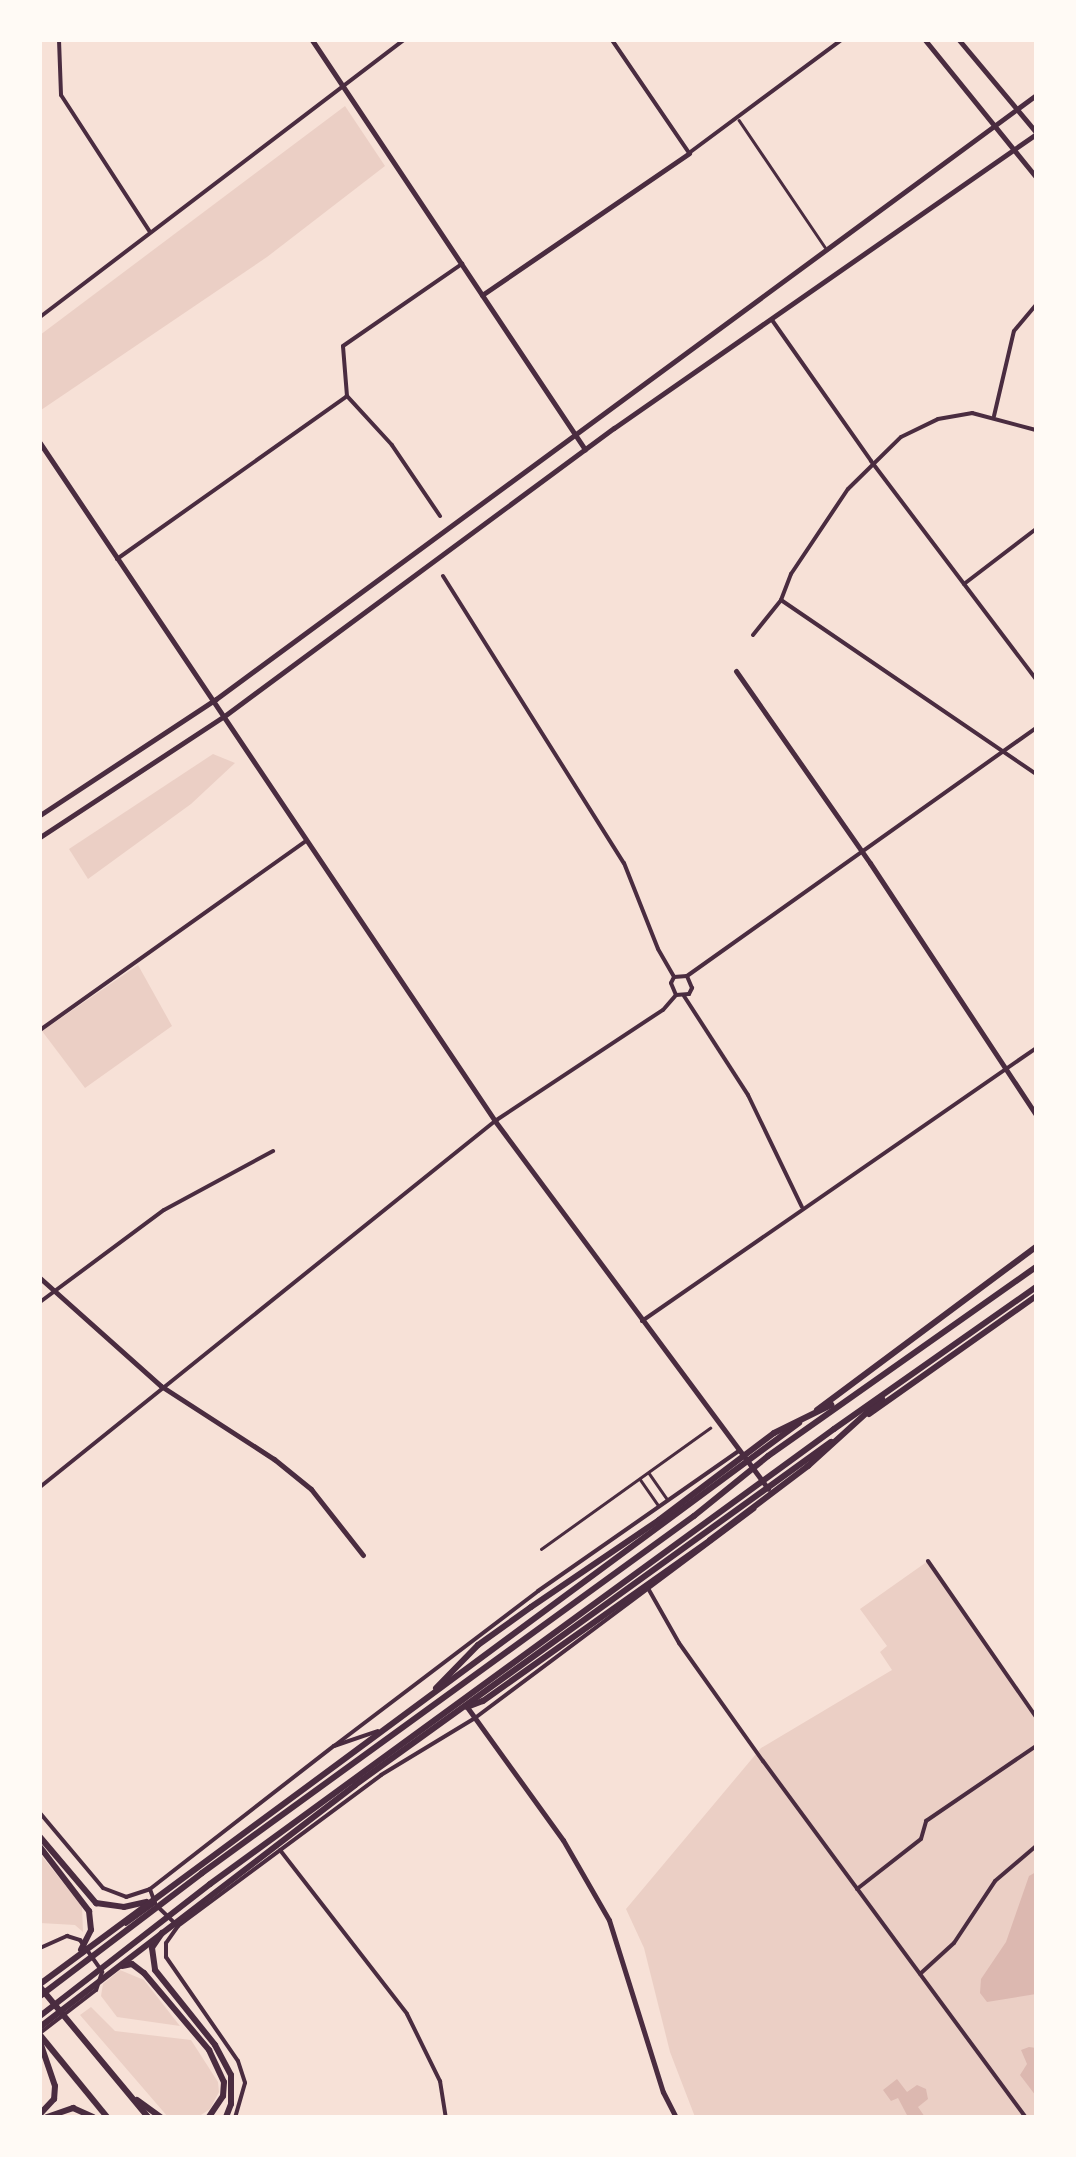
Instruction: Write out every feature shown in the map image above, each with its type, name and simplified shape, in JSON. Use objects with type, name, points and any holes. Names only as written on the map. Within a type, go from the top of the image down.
[{"type":"main road","points":[[148,2117],[40,1985],[1036,1247]]},
{"type":"main road","points":[[40,1996],[850,1396],[1036,1267]]},
{"type":"main road","points":[[40,2016],[128,1944],[1036,1287]]},
{"type":"main road","points":[[40,2034],[166,1928],[355,1786],[1036,1296]]},
{"type":"main road","points":[[466,1707],[483,1701],[808,1466],[902,1381]]},
{"type":"main road","points":[[436,1688],[478,1645],[659,1520],[774,1433],[850,1396]]},
{"type":"main road","points":[[40,1836],[96,1903],[124,1907],[155,1903]]},
{"type":"main road","points":[[40,1847],[89,1911],[91,1930],[77,1955]]},
{"type":"main road","points":[[166,1928],[151,1957],[155,1970],[224,2059],[232,2092],[226,2117]]},
{"type":"main road","points":[[112,1971],[132,1964],[144,1973],[209,2050],[224,2082],[217,2111],[209,2117]]},
{"type":"main road","points":[[40,2034],[54,2086],[54,2099],[43,2115]]},
{"type":"main road","points":[[40,2034],[107,2117]]},
{"type":"main road","points":[[126,2092],[160,2117]]},
{"type":"main road","points":[[43,2115],[73,2108],[92,2117]]},
{"type":"street","points":[[58,40],[61,95],[150,232]]},
{"type":"street","points":[[312,40],[586,452]]},
{"type":"street","points":[[40,317],[403,40]]},
{"type":"street","points":[[612,40],[689,153]]},
{"type":"street","points":[[482,295],[689,153],[841,40]]},
{"type":"street","points":[[926,40],[1036,176]]},
{"type":"street","points":[[40,838],[223,718],[771,318],[1036,133],[959,40]]},
{"type":"street","points":[[40,816],[216,699],[1036,95]]},
{"type":"street","points":[[738,118],[825,247]]},
{"type":"street","points":[[440,516],[392,444],[347,396],[343,346],[462,264]]},
{"type":"street","points":[[994,416],[1014,330],[1036,305]]},
{"type":"street","points":[[771,318],[872,461],[1036,679]]},
{"type":"street","points":[[117,560],[347,396]]},
{"type":"street","points":[[753,635],[781,600],[800,560],[872,461],[901,437],[938,419],[994,416],[1036,430]]},
{"type":"street","points":[[40,443],[216,699],[223,718],[495,1122],[768,1489],[750,1515],[649,1590],[475,1718],[380,1775],[178,1926],[166,1943],[166,1957],[238,2061],[245,2083],[235,2117]]},
{"type":"street","points":[[964,584],[1036,529]]},
{"type":"street","points":[[444,576],[624,863],[658,948],[674,977],[671,990],[684,996],[748,1095],[802,1207]]},
{"type":"street","points":[[781,600],[1036,774]]},
{"type":"street","points":[[736,671],[1036,1114]]},
{"type":"street","points":[[674,977],[687,976],[858,850],[1036,728]]},
{"type":"street","points":[[40,1030],[306,841]]},
{"type":"street","points":[[684,996],[692,988],[687,976]]},
{"type":"street","points":[[40,1487],[161,1386],[495,1122],[663,1010],[676,995]]},
{"type":"street","points":[[642,1321],[1036,1048]]},
{"type":"street","points":[[40,1302],[164,1210],[273,1151]]},
{"type":"street","points":[[40,1278],[161,1386],[274,1459],[311,1489],[362,1555]]},
{"type":"street","points":[[541,1549],[710,1428]]},
{"type":"street","points":[[40,1813],[103,1888],[126,1897],[150,1890],[538,1591],[740,1450]]},
{"type":"street","points":[[648,1472],[668,1500]]},
{"type":"street","points":[[640,1478],[659,1506]]},
{"type":"street","points":[[928,1561],[1036,1716]]},
{"type":"street","points":[[649,1590],[690,1658],[1025,2117]]},
{"type":"street","points":[[466,1707],[563,1840],[609,1920],[663,2092],[676,2117]]},
{"type":"street","points":[[334,1746],[378,1731]]},
{"type":"street","points":[[857,1888],[921,1840],[926,1821],[1036,1746]]},
{"type":"street","points":[[920,1974],[954,1944],[995,1880],[1036,1846]]},
{"type":"street","points":[[280,1850],[407,2014],[440,2082],[446,2117]]},
{"type":"street","points":[[150,1890],[155,1903],[178,1926]]},
{"type":"street","points":[[92,1951],[155,1903]]},
{"type":"street","points":[[40,1948],[67,1936],[92,1951],[102,1972],[96,1990],[40,2034]]},
{"type":"shaded area","points":[[345,106],[385,166],[267,257],[41,410],[40,335]]},
{"type":"shaded area","points":[[213,754],[235,763],[191,804],[88,879],[69,849]]},
{"type":"shaded area","points":[[138,965],[172,1026],[85,1088],[42,1031]]},
{"type":"shaded area","points":[[928,1561],[1036,1718],[1036,2117],[695,2117],[670,2052],[644,1948],[626,1909],[761,1748],[892,1670],[880,1652],[887,1646],[860,1609]]},
{"type":"shaded area","points":[[40,1854],[82,1906],[83,1932],[75,1925],[40,1923]]},
{"type":"shaded area","points":[[1036,1872],[1036,1994],[987,2002],[980,1993],[981,1979],[1006,1942],[1029,1876]]},
{"type":"shaded area","points":[[120,1970],[144,1980],[180,2026],[117,2017],[101,1996],[103,1984]]},
{"type":"shaded area","points":[[91,2007],[115,2031],[191,2040],[218,2082],[219,2092],[210,2109],[198,2117],[168,2117],[80,2015]]},
{"type":"shaded area","points":[[1036,2048],[1036,2096],[1020,2075],[1027,2064],[1021,2050]]},
{"type":"shaded area","points":[[897,2079],[907,2092],[917,2085],[926,2089],[928,2099],[918,2107],[925,2117],[908,2117],[898,2098],[891,2101],[883,2090]]}]
